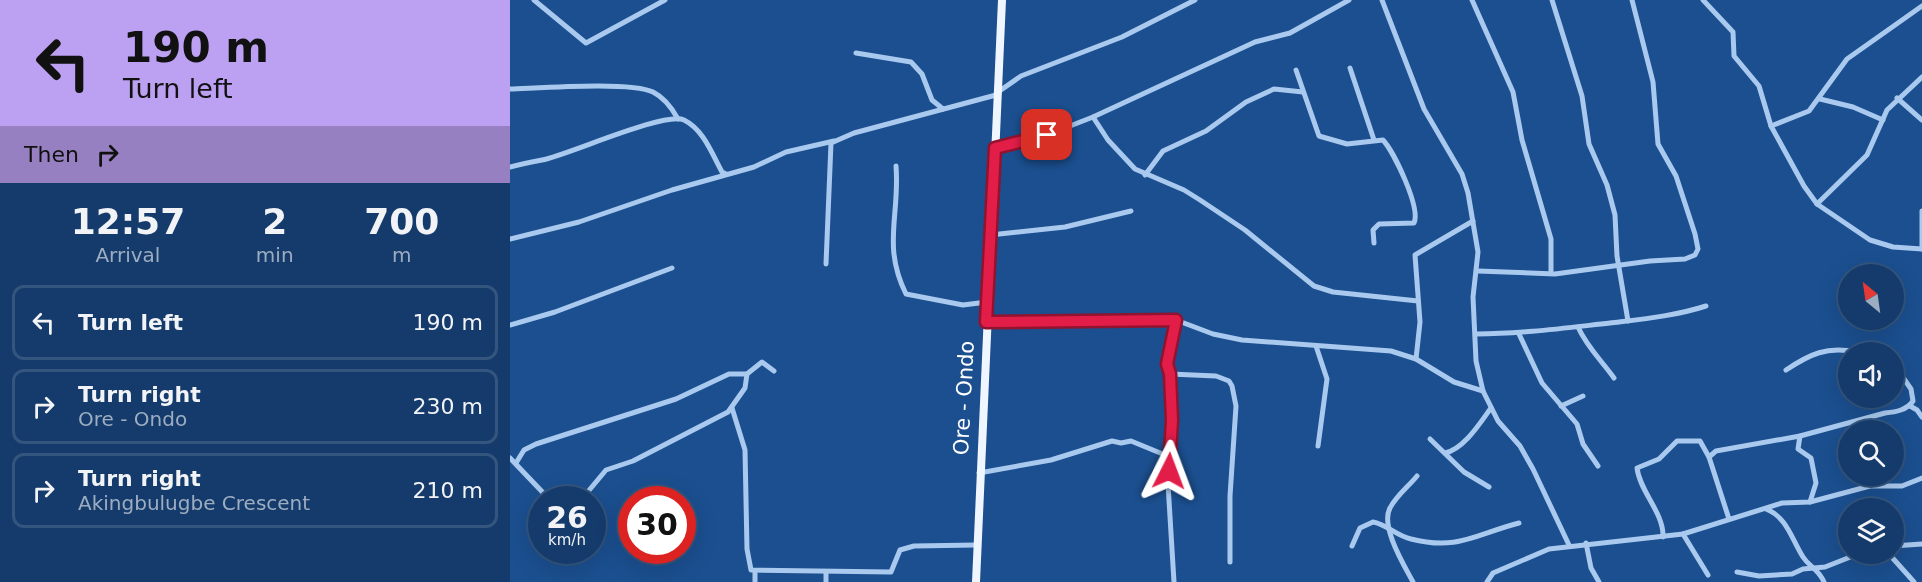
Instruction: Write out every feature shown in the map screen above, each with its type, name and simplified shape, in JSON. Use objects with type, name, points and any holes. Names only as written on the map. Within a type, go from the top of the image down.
[{"type":"main road","name":"Ore - Ondo","points":[[976,582],[979,473],[1002,0]]},
{"type":"street","points":[[534,0],[586,43],[665,0]]},
{"type":"street","points":[[510,240],[579,222],[672,190],[766,164],[786,152],[834,141],[997,94],[1021,76],[1122,37],[1195,0]]},
{"type":"street","points":[[995,148],[1047,135],[1093,117],[1254,42],[1290,33],[1349,0]]},
{"type":"street","points":[[1382,0],[1424,109],[1462,174],[1478,252],[1478,272],[1473,297],[1476,361],[1483,391],[1505,431],[1520,446],[1569,545]]},
{"type":"street","points":[[1472,0],[1513,92],[1522,140],[1551,239],[1551,272]]},
{"type":"street","points":[[1552,0],[1582,96],[1588,144],[1607,185],[1615,215],[1619,267],[1628,321]]},
{"type":"street","points":[[1478,272],[1530,274],[1551,272],[1555,274],[1690,258],[1698,249],[1676,176],[1658,144],[1653,82],[1632,0]]},
{"type":"street","points":[[1703,0],[1733,32],[1734,56],[1759,86],[1771,126],[1804,186],[1817,204],[1855,232],[1870,240],[1893,247],[1922,249],[1922,211]]},
{"type":"street","points":[[1771,126],[1809,111],[1854,53],[1878,39],[1922,6]]},
{"type":"street","points":[[856,52],[911,62],[922,74],[932,100],[944,110]]},
{"type":"street","points":[[1350,68],[1374,141]]},
{"type":"street","points":[[1296,70],[1318,136],[1347,144],[1383,140],[1410,192],[1416,220],[1411,225],[1375,226],[1374,243]]},
{"type":"street","points":[[1817,204],[1867,155],[1883,120],[1897,98],[1922,77]]},
{"type":"street","points":[[510,89],[590,86],[651,91],[664,100],[678,119],[694,127],[706,141],[722,172],[728,175]]},
{"type":"street","points":[[1144,175],[1163,151],[1206,131],[1246,102],[1274,90],[1303,92]]},
{"type":"street","points":[[1897,98],[1922,120]]},
{"type":"street","points":[[1820,99],[1852,107],[1883,120]]},
{"type":"street","points":[[1093,117],[1122,157],[1144,175],[1184,190],[1200,200],[1245,230],[1314,286],[1363,296],[1418,301]]},
{"type":"street","points":[[510,167],[542,160],[656,123],[678,119]]},
{"type":"street","points":[[826,264],[831,194],[831,147],[834,141]]},
{"type":"street","points":[[896,166],[898,184],[892,250],[897,275],[906,294],[963,305],[987,302]]},
{"type":"street","points":[[990,235],[1065,227],[1131,211]]},
{"type":"street","points":[[1416,359],[1419,343],[1414,255],[1473,221]]},
{"type":"street","points":[[510,325],[555,312],[672,268]]},
{"type":"street","points":[[1476,334],[1519,334],[1628,321],[1674,315],[1706,306]]},
{"type":"street","points":[[986,322],[1176,320],[1213,334],[1242,340],[1391,351],[1416,359],[1454,382],[1483,391]]},
{"type":"street","points":[[1174,582],[1170,374],[1167,364],[1176,320]]},
{"type":"street","points":[[1578,327],[1590,350],[1602,360],[1614,378]]},
{"type":"street","points":[[1519,334],[1542,383],[1577,424],[1583,444],[1598,466]]},
{"type":"street","points":[[1316,346],[1327,379],[1318,446]]},
{"type":"street","points":[[1786,370],[1822,350],[1838,350]]},
{"type":"street","points":[[593,486],[606,470],[633,461],[732,408],[745,388],[747,374],[754,366],[762,363],[774,371]]},
{"type":"street","points":[[516,462],[524,450],[536,444],[669,402],[729,374],[747,374]]},
{"type":"street","points":[[1170,374],[1216,376],[1229,381],[1232,386],[1236,406],[1230,496],[1230,562]]},
{"type":"street","points":[[1709,457],[1716,451],[1800,436],[1896,412],[1910,406],[1913,401],[1911,389],[1904,379]]},
{"type":"street","points":[[1561,406],[1583,396]]},
{"type":"street","points":[[1910,406],[1922,417]]},
{"type":"street","points":[[732,408],[744,439],[748,566],[755,572],[799,569],[826,572],[891,572],[900,550],[914,546],[976,545]]},
{"type":"street","points":[[1445,453],[1453,450],[1471,434],[1491,408]]},
{"type":"street","points":[[1800,436],[1798,449],[1811,458],[1816,483],[1810,502]]},
{"type":"street","points":[[1430,439],[1464,472],[1489,487]]},
{"type":"street","points":[[979,473],[1050,460],[1112,441],[1121,443],[1131,441],[1170,457]]},
{"type":"street","points":[[1663,537],[1662,525],[1639,479],[1637,468],[1659,459],[1677,441],[1700,441],[1709,457],[1729,519]]},
{"type":"street","points":[[510,458],[537,486]]},
{"type":"street","points":[[1413,582],[1389,530],[1389,509],[1418,476]]},
{"type":"street","points":[[1487,582],[1492,573],[1549,549],[1586,543],[1683,534],[1782,503],[1810,502],[1870,486],[1902,486],[1922,478]]},
{"type":"street","points":[[1764,508],[1777,516],[1794,536],[1803,558],[1816,568],[1824,582]]},
{"type":"street","points":[[1352,546],[1360,528],[1367,524],[1379,523],[1407,538],[1448,544],[1464,542],[1519,523]]},
{"type":"street","points":[[1683,534],[1708,576]]},
{"type":"street","points":[[1586,543],[1591,568],[1599,582]]},
{"type":"street","points":[[1904,545],[1922,544]]},
{"type":"street","points":[[1737,572],[1759,576],[1792,574],[1838,561]]},
{"type":"street","points":[[1898,564],[1914,582]]},
{"type":"street","points":[[755,572],[755,582]]},
{"type":"street","points":[[826,572],[826,582]]},
{"type":"route","points":[[1047,135],[995,148],[986,322],[1176,320],[1167,364],[1170,374],[1172,420],[1169,471]]}]
